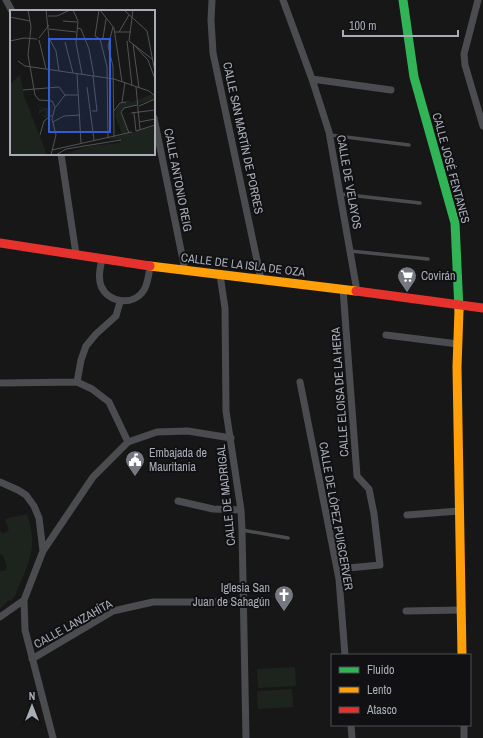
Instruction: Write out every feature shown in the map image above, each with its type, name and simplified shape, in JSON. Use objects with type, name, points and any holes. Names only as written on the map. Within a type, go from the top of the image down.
[{"type":"street","points":[[6,0],[11,10]]},
{"type":"street","name":"CALLE SAN MARTÍN DE PORRES","points":[[212,0],[211,20],[213,53],[261,279]]},
{"type":"street","name":"CALLE DE VELAYOS","points":[[283,0],[312,79],[330,135],[357,291]]},
{"type":"street","name":"CALLE JOSÉ FENTANES","points":[[403,0],[414,76],[455,222],[459,304],[459,511],[462,654]]},
{"type":"street","points":[[478,0],[464,54],[464,65],[483,126]]},
{"type":"street","points":[[312,79],[391,90]]},
{"type":"street","name":"CALLE ANTONIO REIG","points":[[155,123],[185,270]]},
{"type":"street","points":[[61,155],[76,254]]},
{"type":"street","name":"CALLE DE LA ISLA DE OZA","points":[[0,243],[150,266],[343,289],[483,308]]},
{"type":"street","points":[[102,259],[99,275],[101,286],[104,292],[120,302],[135,298],[144,291],[148,281],[150,266]]},
{"type":"street","name":"CALLE DE MADRIGAL","points":[[220,275],[225,308],[226,411],[241,510],[246,738]]},
{"type":"street","name":"CALLE ELOISA DE LA HERA","points":[[337,569],[380,566],[374,514],[369,489],[357,476],[343,289]]},
{"type":"street","points":[[76,382],[86,346],[96,334],[116,316],[120,302]]},
{"type":"street","points":[[386,335],[458,344]]},
{"type":"street","points":[[0,383],[76,382],[92,389],[109,402],[128,442]]},
{"type":"street","name":"CALLE DE LÓPEZ PUIGCERVER","points":[[300,382],[339,578],[345,654]]},
{"type":"street","points":[[53,738],[25,630],[24,600],[43,551],[93,477],[128,442],[157,432],[188,431],[230,438]]},
{"type":"street","points":[[0,482],[26,495],[34,506],[39,518],[43,551]]},
{"type":"street","points":[[178,501],[213,509],[241,510]]},
{"type":"street","points":[[407,516],[459,511]]},
{"type":"street","points":[[0,617],[24,600]]},
{"type":"street","name":"CALLE LANZAHÍTA","points":[[32,659],[113,611],[153,602],[244,602]]},
{"type":"street","points":[[406,611],[462,610]]},
{"type":"street","points":[[351,726],[352,738]]},
{"type":"street","points":[[464,726],[464,738]]},
{"type":"lane","points":[[330,135],[409,145]]},
{"type":"lane","points":[[340,194],[420,203]]},
{"type":"lane","points":[[350,251],[428,259]]},
{"type":"lane","points":[[242,530],[288,538]]},
{"type":"shaded area","points":[[27,514],[32,537],[32,546],[28,565],[15,596],[0,609],[0,570],[6,570],[7,568],[3,555],[0,554],[0,532],[1,531],[2,534],[9,531],[5,519]]},
{"type":"shaded area","points":[[295,667],[296,686],[258,688],[257,669]]},
{"type":"shaded area","points":[[292,689],[293,707],[258,709],[257,691]]},
{"type":"traffic: fast","points":[[403,0],[414,77],[455,223],[459,310]]},
{"type":"traffic: slow","points":[[150,266],[356,291]]},
{"type":"traffic: slow","points":[[459,310],[457,367],[462,654]]},
{"type":"traffic: jam","points":[[0,243],[150,266]]},
{"type":"traffic: jam","points":[[356,291],[483,308]]},
{"type":"place","name":"Covirán","points":[[407,293]]},
{"type":"place","name":"Embajada de Mauritania","points":[[135,477]]},
{"type":"place","name":"Iglesia San Juan de Sahagún","points":[[284,612]]}]
